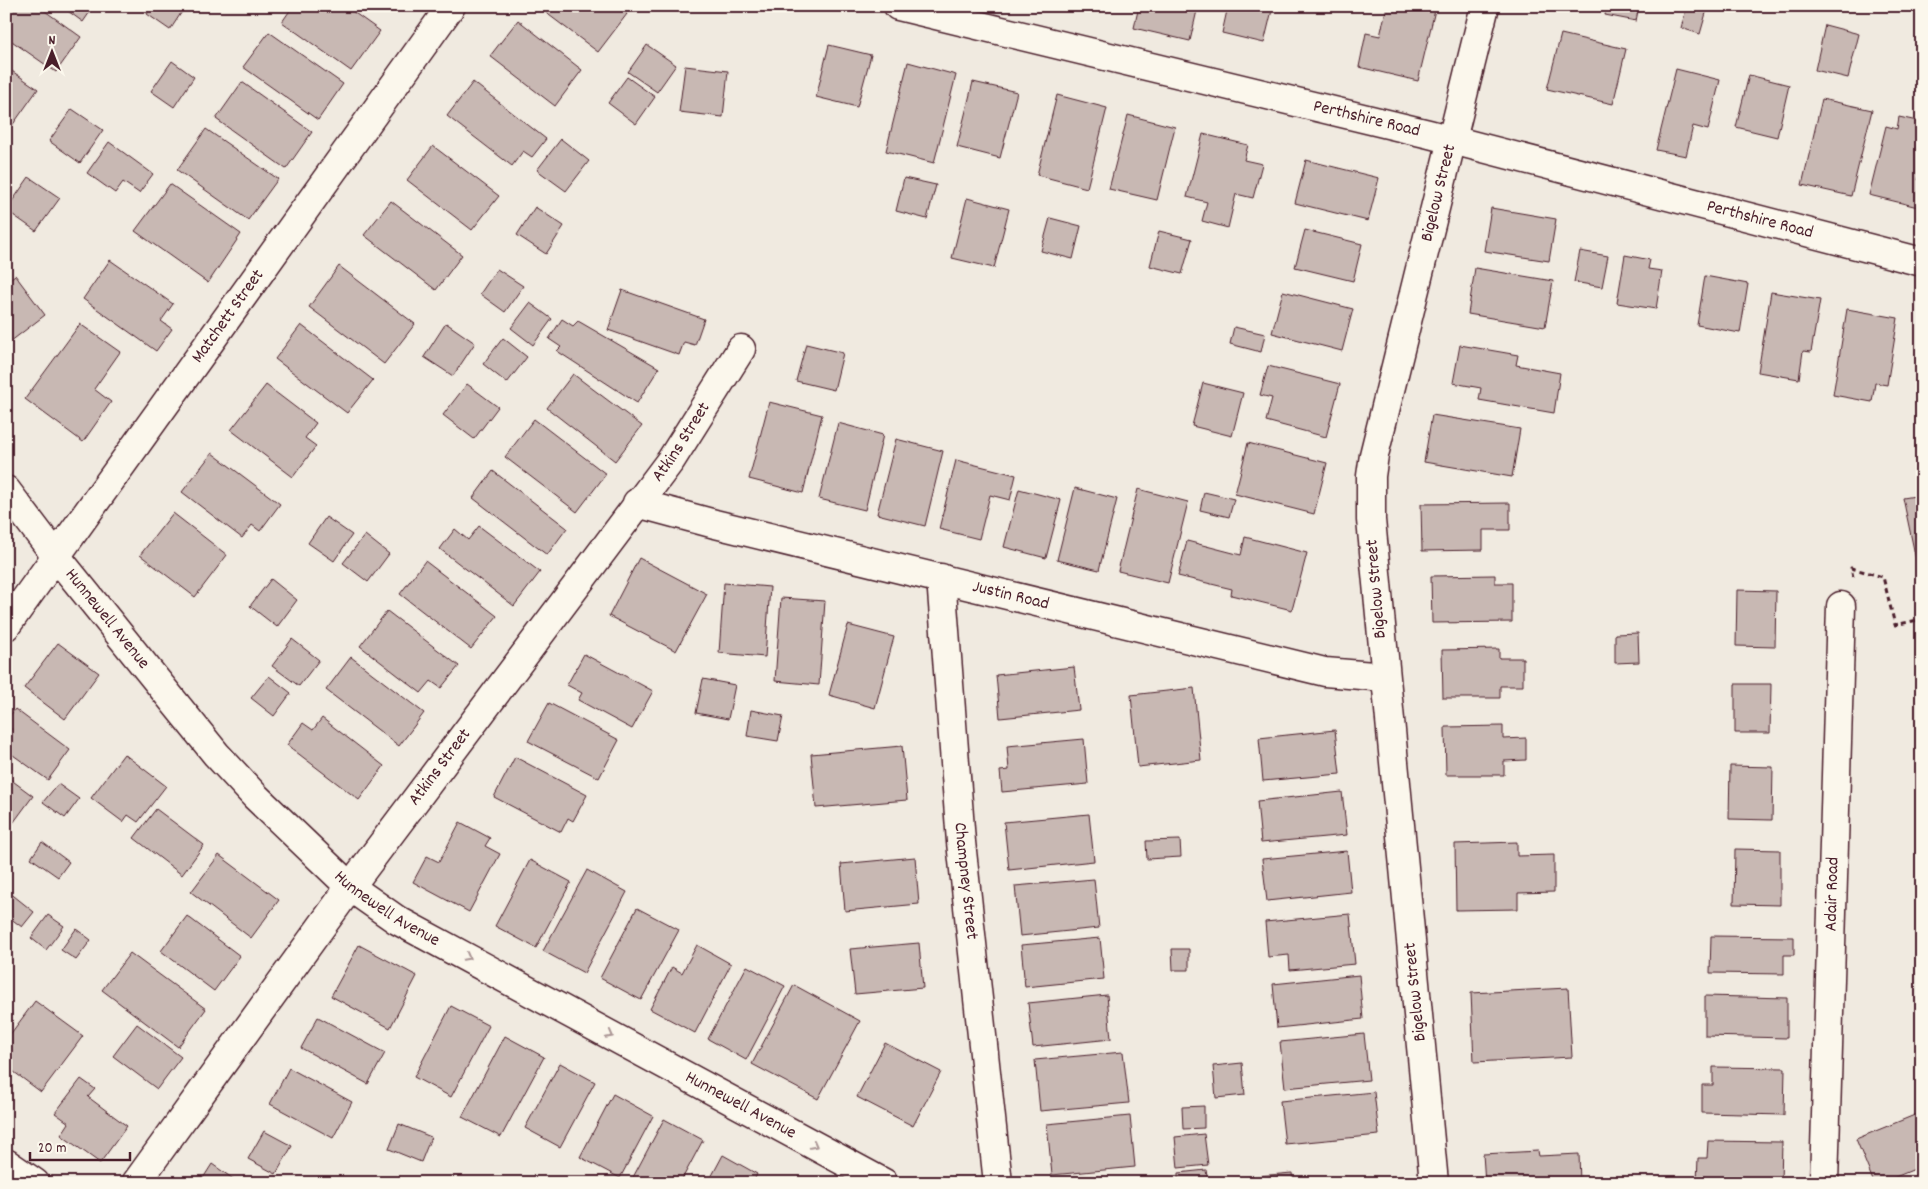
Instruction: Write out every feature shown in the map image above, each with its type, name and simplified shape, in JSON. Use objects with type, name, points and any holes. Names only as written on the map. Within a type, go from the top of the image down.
[{"type":"street","name":"Matchett Street","points":[[6,626],[450,6]]},
{"type":"street","name":"Perthshire Road","points":[[898,6],[1450,140],[1922,262]]},
{"type":"street","name":"Bigelow Street","points":[[1434,1183],[1371,520],[1371,476],[1374,455],[1450,140],[1485,6]]},
{"type":"street","name":"Atkins Street","points":[[136,1183],[350,887],[526,656],[637,503],[671,460],[741,349]]},
{"type":"street","name":"Hunnewell Avenue","points":[[6,490],[56,556],[216,754],[255,796],[350,887],[397,920],[884,1183]]},
{"type":"street","name":"Justin Road","points":[[637,503],[715,524],[1325,672],[1385,677]]},
{"type":"street","name":"Champney Street","points":[[941,578],[961,842],[998,1183]]},
{"type":"street","name":"Adair Road","points":[[1824,1183],[1842,606]]},
{"type":"street","points":[[6,1163],[35,1183]]},
{"type":"path","points":[[1858,579],[1851,577],[1851,568],[1883,577],[1895,624],[1922,619]]},
{"type":"building","points":[[6,6],[38,6],[81,37],[56,72],[6,37]]},
{"type":"building","points":[[61,6],[94,6],[83,22]]},
{"type":"building","points":[[151,6],[185,7],[170,30],[147,14]]},
{"type":"building","points":[[293,6],[345,6],[380,31],[351,71],[282,22]]},
{"type":"building","points":[[537,6],[618,6],[627,14],[598,52]]},
{"type":"building","points":[[1139,6],[1198,6],[1190,41],[1134,28]]},
{"type":"building","points":[[1228,6],[1273,6],[1264,43],[1222,33]]},
{"type":"building","points":[[1387,6],[1436,6],[1418,81],[1359,67],[1366,33],[1380,36]]},
{"type":"building","points":[[1607,6],[1639,6],[1636,21],[1605,15]]},
{"type":"building","points":[[1687,6],[1708,6],[1700,34],[1681,28]]},
{"type":"building","points":[[518,20],[582,70],[555,106],[490,56]]},
{"type":"building","points":[[1825,25],[1859,34],[1848,78],[1815,70]]},
{"type":"building","points":[[269,32],[343,84],[318,120],[243,67]]},
{"type":"building","points":[[1561,34],[1626,49],[1613,104],[1547,89]]},
{"type":"building","points":[[647,45],[676,65],[657,92],[628,72]]},
{"type":"building","points":[[829,45],[871,55],[857,107],[816,97]]},
{"type":"building","points":[[172,61],[194,77],[174,107],[151,91]]},
{"type":"building","points":[[908,62],[956,75],[934,163],[886,151]]},
{"type":"building","points":[[685,66],[728,71],[723,117],[679,112]]},
{"type":"building","points":[[6,67],[38,89],[9,130],[6,128]]},
{"type":"building","points":[[1676,69],[1720,80],[1708,130],[1693,126],[1686,156],[1656,150]]},
{"type":"building","points":[[1749,75],[1789,85],[1777,137],[1736,127]]},
{"type":"building","points":[[627,77],[655,97],[636,124],[608,103]]},
{"type":"building","points":[[242,82],[312,132],[286,169],[216,119]]},
{"type":"building","points":[[473,82],[546,139],[532,157],[523,151],[512,166],[447,116]]},
{"type":"building","points":[[973,82],[1017,92],[1000,158],[957,147]]},
{"type":"building","points":[[1057,95],[1107,108],[1087,188],[1037,175]]},
{"type":"building","points":[[1822,99],[1872,110],[1851,196],[1802,185]]},
{"type":"building","points":[[72,109],[103,130],[80,163],[49,141]]},
{"type":"building","points":[[1128,115],[1175,127],[1157,200],[1109,189]]},
{"type":"building","points":[[1899,117],[1922,122],[1919,133],[1922,134],[1922,165],[1918,180],[1922,181],[1922,208],[1869,195],[1886,126],[1897,129]]},
{"type":"building","points":[[206,129],[278,179],[248,220],[177,170]]},
{"type":"building","points":[[1203,134],[1248,145],[1244,160],[1262,164],[1253,198],[1236,194],[1228,228],[1202,221],[1207,202],[1187,197]]},
{"type":"building","points":[[561,139],[589,161],[566,191],[537,170]]},
{"type":"building","points":[[109,142],[153,174],[139,193],[123,182],[115,193],[87,173]]},
{"type":"building","points":[[433,146],[499,196],[472,230],[407,180]]},
{"type":"building","points":[[1306,160],[1379,178],[1368,221],[1295,203]]},
{"type":"building","points":[[29,177],[60,198],[36,231],[6,210]]},
{"type":"building","points":[[904,178],[936,185],[927,219],[896,211]]},
{"type":"building","points":[[170,184],[241,234],[208,283],[135,231]]},
{"type":"building","points":[[967,198],[1009,209],[994,268],[952,258]]},
{"type":"building","points":[[391,201],[462,255],[436,290],[364,235]]},
{"type":"building","points":[[535,207],[564,226],[546,254],[517,235]]},
{"type":"building","points":[[1491,208],[1556,219],[1549,261],[1484,251]]},
{"type":"building","points":[[1050,218],[1081,226],[1073,259],[1041,251]]},
{"type":"building","points":[[1305,230],[1362,244],[1353,281],[1295,267]]},
{"type":"building","points":[[1159,231],[1192,239],[1182,274],[1150,266]]},
{"type":"building","points":[[1580,251],[1608,256],[1602,287],[1574,282]]},
{"type":"building","points":[[1625,255],[1650,260],[1648,269],[1662,271],[1656,309],[1617,303]]},
{"type":"building","points":[[110,260],[173,304],[161,321],[172,329],[156,351],[83,299]]},
{"type":"building","points":[[339,266],[415,324],[384,364],[309,307]]},
{"type":"building","points":[[1475,268],[1553,281],[1545,327],[1468,314]]},
{"type":"building","points":[[497,269],[523,286],[505,312],[480,294]]},
{"type":"building","points":[[15,275],[45,315],[6,345],[6,282]]},
{"type":"building","points":[[1705,276],[1748,284],[1740,333],[1697,325]]},
{"type":"building","points":[[622,290],[704,319],[695,345],[684,342],[679,355],[608,330]]},
{"type":"building","points":[[1283,291],[1353,309],[1342,351],[1272,333]]},
{"type":"building","points":[[1771,292],[1820,300],[1811,352],[1803,351],[1799,379],[1758,372]]},
{"type":"building","points":[[530,303],[552,319],[533,345],[511,328]]},
{"type":"building","points":[[1847,309],[1898,318],[1887,385],[1875,383],[1872,402],[1833,395]]},
{"type":"building","points":[[562,319],[573,326],[578,321],[659,368],[637,403],[557,351],[561,347],[549,339]]},
{"type":"building","points":[[446,323],[475,343],[453,376],[424,357]]},
{"type":"building","points":[[80,324],[120,352],[94,389],[111,402],[83,442],[25,399]]},
{"type":"building","points":[[301,325],[373,380],[347,413],[275,359]]},
{"type":"building","points":[[1234,327],[1265,334],[1261,352],[1230,344]]},
{"type":"building","points":[[503,338],[527,357],[507,383],[483,364]]},
{"type":"building","points":[[806,344],[843,353],[834,390],[796,381]]},
{"type":"building","points":[[1460,345],[1518,355],[1516,365],[1560,373],[1554,413],[1479,400],[1481,388],[1453,383]]},
{"type":"building","points":[[1268,366],[1340,384],[1326,437],[1266,421],[1272,398],[1260,395]]},
{"type":"building","points":[[573,374],[642,426],[615,461],[547,408]]},
{"type":"building","points":[[1203,383],[1243,393],[1232,436],[1192,426]]},
{"type":"building","points":[[467,384],[498,407],[474,439],[443,415]]},
{"type":"building","points":[[266,385],[316,423],[305,438],[316,446],[293,477],[231,430]]},
{"type":"building","points":[[769,402],[822,415],[803,493],[749,479]]},
{"type":"building","points":[[1432,415],[1520,429],[1512,477],[1424,462]]},
{"type":"building","points":[[534,419],[606,474],[577,512],[505,457]]},
{"type":"building","points":[[838,423],[883,435],[865,510],[819,499]]},
{"type":"building","points":[[896,439],[943,451],[925,526],[877,514]]},
{"type":"building","points":[[1248,443],[1327,463],[1314,514],[1235,494]]},
{"type":"building","points":[[212,453],[280,504],[260,531],[252,525],[242,538],[182,492]]},
{"type":"building","points":[[956,460],[1016,475],[1010,500],[990,495],[979,539],[939,529]]},
{"type":"building","points":[[493,471],[567,528],[547,555],[473,498]]},
{"type":"building","points":[[1075,488],[1117,499],[1099,570],[1057,560]]},
{"type":"building","points":[[1019,489],[1061,500],[1046,558],[1004,547]]},
{"type":"building","points":[[1138,489],[1188,502],[1168,583],[1118,571]]},
{"type":"building","points":[[1204,492],[1234,499],[1229,517],[1200,510]]},
{"type":"building","points":[[1922,495],[1922,588],[1903,498]]},
{"type":"building","points":[[1510,503],[1510,530],[1483,530],[1483,550],[1422,551],[1421,504]]},
{"type":"building","points":[[173,513],[227,555],[195,597],[140,555]]},
{"type":"building","points":[[326,517],[352,535],[334,561],[308,543]]},
{"type":"building","points":[[479,526],[540,572],[514,606],[440,549],[455,529],[468,540]]},
{"type":"building","points":[[365,535],[389,554],[368,582],[343,563]]},
{"type":"building","points":[[1245,537],[1307,553],[1292,610],[1231,595],[1232,589],[1178,576],[1187,541],[1241,555]]},
{"type":"building","points":[[639,558],[707,594],[676,651],[609,616]]},
{"type":"building","points":[[425,561],[497,616],[471,649],[400,594]]},
{"type":"building","points":[[1495,575],[1495,583],[1512,583],[1512,622],[1432,623],[1431,576]]},
{"type":"building","points":[[271,579],[297,600],[277,627],[250,606]]},
{"type":"building","points":[[724,583],[770,587],[765,657],[719,653]]},
{"type":"building","points":[[1737,590],[1776,591],[1775,647],[1736,646]]},
{"type":"building","points":[[781,598],[825,601],[819,685],[775,681]]},
{"type":"building","points":[[387,611],[459,666],[441,688],[431,681],[421,693],[360,646]]},
{"type":"building","points":[[848,625],[894,637],[875,708],[829,695]]},
{"type":"building","points":[[1638,633],[1639,662],[1615,663],[1615,634]]},
{"type":"building","points":[[292,639],[319,660],[299,686],[272,666]]},
{"type":"building","points":[[58,643],[99,673],[65,719],[24,688]]},
{"type":"building","points":[[1499,649],[1499,658],[1523,658],[1523,686],[1500,686],[1500,698],[1443,698],[1442,650]]},
{"type":"building","points":[[584,654],[653,691],[632,729],[578,700],[582,693],[567,685]]},
{"type":"building","points":[[351,657],[424,713],[399,746],[326,690]]},
{"type":"building","points":[[1074,667],[1079,710],[1000,718],[996,675]]},
{"type":"building","points":[[269,676],[291,693],[274,716],[251,698]]},
{"type":"building","points":[[703,679],[735,685],[728,719],[696,713]]},
{"type":"building","points":[[1735,684],[1771,684],[1770,733],[1735,733]]},
{"type":"building","points":[[1194,688],[1201,760],[1138,767],[1131,695]]},
{"type":"building","points":[[549,703],[619,740],[599,778],[528,741]]},
{"type":"building","points":[[15,709],[70,750],[48,780],[6,750],[6,737],[12,729],[6,725],[6,721]]},
{"type":"building","points":[[751,710],[783,716],[778,741],[747,736]]},
{"type":"building","points":[[322,718],[384,766],[359,800],[287,745],[303,723],[313,730]]},
{"type":"building","points":[[1503,726],[1503,739],[1526,738],[1526,760],[1504,761],[1504,775],[1446,775],[1445,727]]},
{"type":"building","points":[[1335,730],[1340,774],[1263,781],[1259,738]]},
{"type":"building","points":[[1084,739],[1088,784],[1002,792],[1000,771],[1009,770],[1007,746]]},
{"type":"building","points":[[902,746],[907,800],[816,808],[811,754]]},
{"type":"building","points":[[124,754],[166,786],[138,822],[128,815],[123,822],[91,798]]},
{"type":"building","points":[[515,757],[587,795],[573,821],[568,818],[561,832],[494,797]]},
{"type":"building","points":[[1730,766],[1773,767],[1772,820],[1729,819]]},
{"type":"building","points":[[6,776],[33,796],[8,830],[6,829]]},
{"type":"building","points":[[58,784],[79,799],[65,818],[43,802]]},
{"type":"building","points":[[1342,792],[1347,835],[1261,843],[1257,801]]},
{"type":"building","points":[[156,809],[204,845],[182,875],[134,838]]},
{"type":"building","points":[[1089,814],[1094,861],[1009,870],[1004,822]]},
{"type":"building","points":[[460,822],[490,838],[485,846],[500,854],[469,912],[413,882],[427,856],[439,862]]},
{"type":"building","points":[[1180,840],[1181,857],[1147,859],[1146,841]]},
{"type":"building","points":[[42,842],[69,862],[58,877],[31,858]]},
{"type":"building","points":[[1517,842],[1517,856],[1554,855],[1554,892],[1518,893],[1518,909],[1456,910],[1455,844]]},
{"type":"building","points":[[1735,849],[1780,850],[1780,905],[1734,904]]},
{"type":"building","points":[[1347,851],[1351,892],[1267,901],[1262,859]]},
{"type":"building","points":[[219,855],[279,900],[251,938],[191,892]]},
{"type":"building","points":[[915,857],[919,904],[845,911],[841,864]]},
{"type":"building","points":[[530,860],[571,882],[536,948],[495,926]]},
{"type":"building","points":[[587,870],[627,892],[584,973],[543,951]]},
{"type":"building","points":[[1094,879],[1099,928],[1020,936],[1015,886]]},
{"type":"building","points":[[9,892],[34,912],[22,927],[6,915],[6,895]]},
{"type":"building","points":[[637,908],[679,930],[641,1000],[600,978]]},
{"type":"building","points":[[1350,914],[1355,964],[1290,970],[1289,955],[1268,957],[1265,922]]},
{"type":"building","points":[[48,915],[64,926],[46,950],[31,938]]},
{"type":"building","points":[[187,916],[240,956],[214,991],[161,951]]},
{"type":"building","points":[[76,929],[91,940],[76,960],[61,950]]},
{"type":"building","points":[[1711,936],[1794,937],[1794,955],[1784,955],[1784,974],[1710,973]]},
{"type":"building","points":[[1100,938],[1104,979],[1025,987],[1021,945]]},
{"type":"building","points":[[919,943],[923,988],[855,994],[850,949]]},
{"type":"building","points":[[359,945],[417,976],[390,1028],[331,996]]},
{"type":"building","points":[[697,945],[731,964],[695,1033],[650,1009],[672,967],[682,973]]},
{"type":"building","points":[[1172,949],[1189,949],[1189,970],[1173,970]]},
{"type":"building","points":[[130,953],[206,1009],[178,1047],[102,990]]},
{"type":"building","points":[[747,966],[785,986],[746,1060],[708,1039]]},
{"type":"building","points":[[1359,975],[1363,1019],[1277,1028],[1273,984]]},
{"type":"building","points":[[794,985],[860,1021],[818,1099],[752,1064]]},
{"type":"building","points":[[1568,988],[1572,1057],[1474,1062],[1471,993]]},
{"type":"building","points":[[1107,995],[1111,1039],[1033,1047],[1028,1003]]},
{"type":"building","points":[[1705,996],[1787,998],[1787,1038],[1705,1036]]},
{"type":"building","points":[[35,1001],[83,1036],[41,1092],[6,1066],[6,1040]]},
{"type":"building","points":[[451,1006],[489,1026],[451,1097],[414,1077]]},
{"type":"building","points":[[318,1017],[385,1053],[368,1084],[301,1048]]},
{"type":"building","points":[[137,1024],[181,1057],[157,1089],[113,1056]]},
{"type":"building","points":[[1364,1034],[1369,1080],[1285,1088],[1280,1042]]},
{"type":"building","points":[[505,1036],[544,1057],[501,1137],[462,1117]]},
{"type":"building","points":[[885,1043],[941,1072],[913,1126],[857,1097]]},
{"type":"building","points":[[1123,1052],[1129,1103],[1040,1111],[1035,1060]]},
{"type":"building","points":[[560,1063],[595,1082],[560,1147],[525,1128]]},
{"type":"building","points":[[1242,1063],[1245,1095],[1216,1098],[1213,1066]]},
{"type":"building","points":[[1713,1067],[1785,1068],[1784,1115],[1702,1113],[1702,1085],[1713,1085]]},
{"type":"building","points":[[289,1068],[352,1102],[333,1138],[270,1104]]},
{"type":"building","points":[[81,1079],[95,1089],[88,1097],[127,1126],[100,1163],[61,1135],[69,1123],[55,1113]]},
{"type":"building","points":[[1374,1092],[1379,1135],[1285,1144],[1280,1101]]},
{"type":"building","points":[[613,1094],[653,1116],[620,1178],[580,1157]]},
{"type":"building","points":[[1204,1106],[1204,1128],[1183,1129],[1182,1107]]},
{"type":"building","points":[[1922,1112],[1922,1166],[1881,1183],[1874,1183],[1856,1139]]},
{"type":"building","points":[[1130,1116],[1135,1167],[1052,1175],[1047,1124]]},
{"type":"building","points":[[664,1119],[703,1140],[680,1183],[630,1183]]},
{"type":"building","points":[[399,1124],[431,1137],[421,1162],[389,1149]]},
{"type":"building","points":[[264,1131],[292,1146],[276,1174],[248,1159]]},
{"type":"building","points":[[1204,1134],[1208,1165],[1178,1168],[1175,1137]]},
{"type":"building","points":[[1708,1141],[1782,1142],[1781,1183],[1697,1183],[1698,1158],[1707,1158]]},
{"type":"building","points":[[1538,1151],[1539,1156],[1579,1154],[1580,1183],[1485,1183],[1483,1154]]},
{"type":"building","points":[[723,1155],[757,1174],[753,1183],[708,1183]]},
{"type":"building","points":[[212,1164],[239,1183],[200,1183]]},
{"type":"building","points":[[1206,1170],[1208,1183],[1178,1183],[1178,1173]]},
{"type":"building","points":[[1292,1173],[1293,1183],[1214,1183],[1214,1180]]}]
